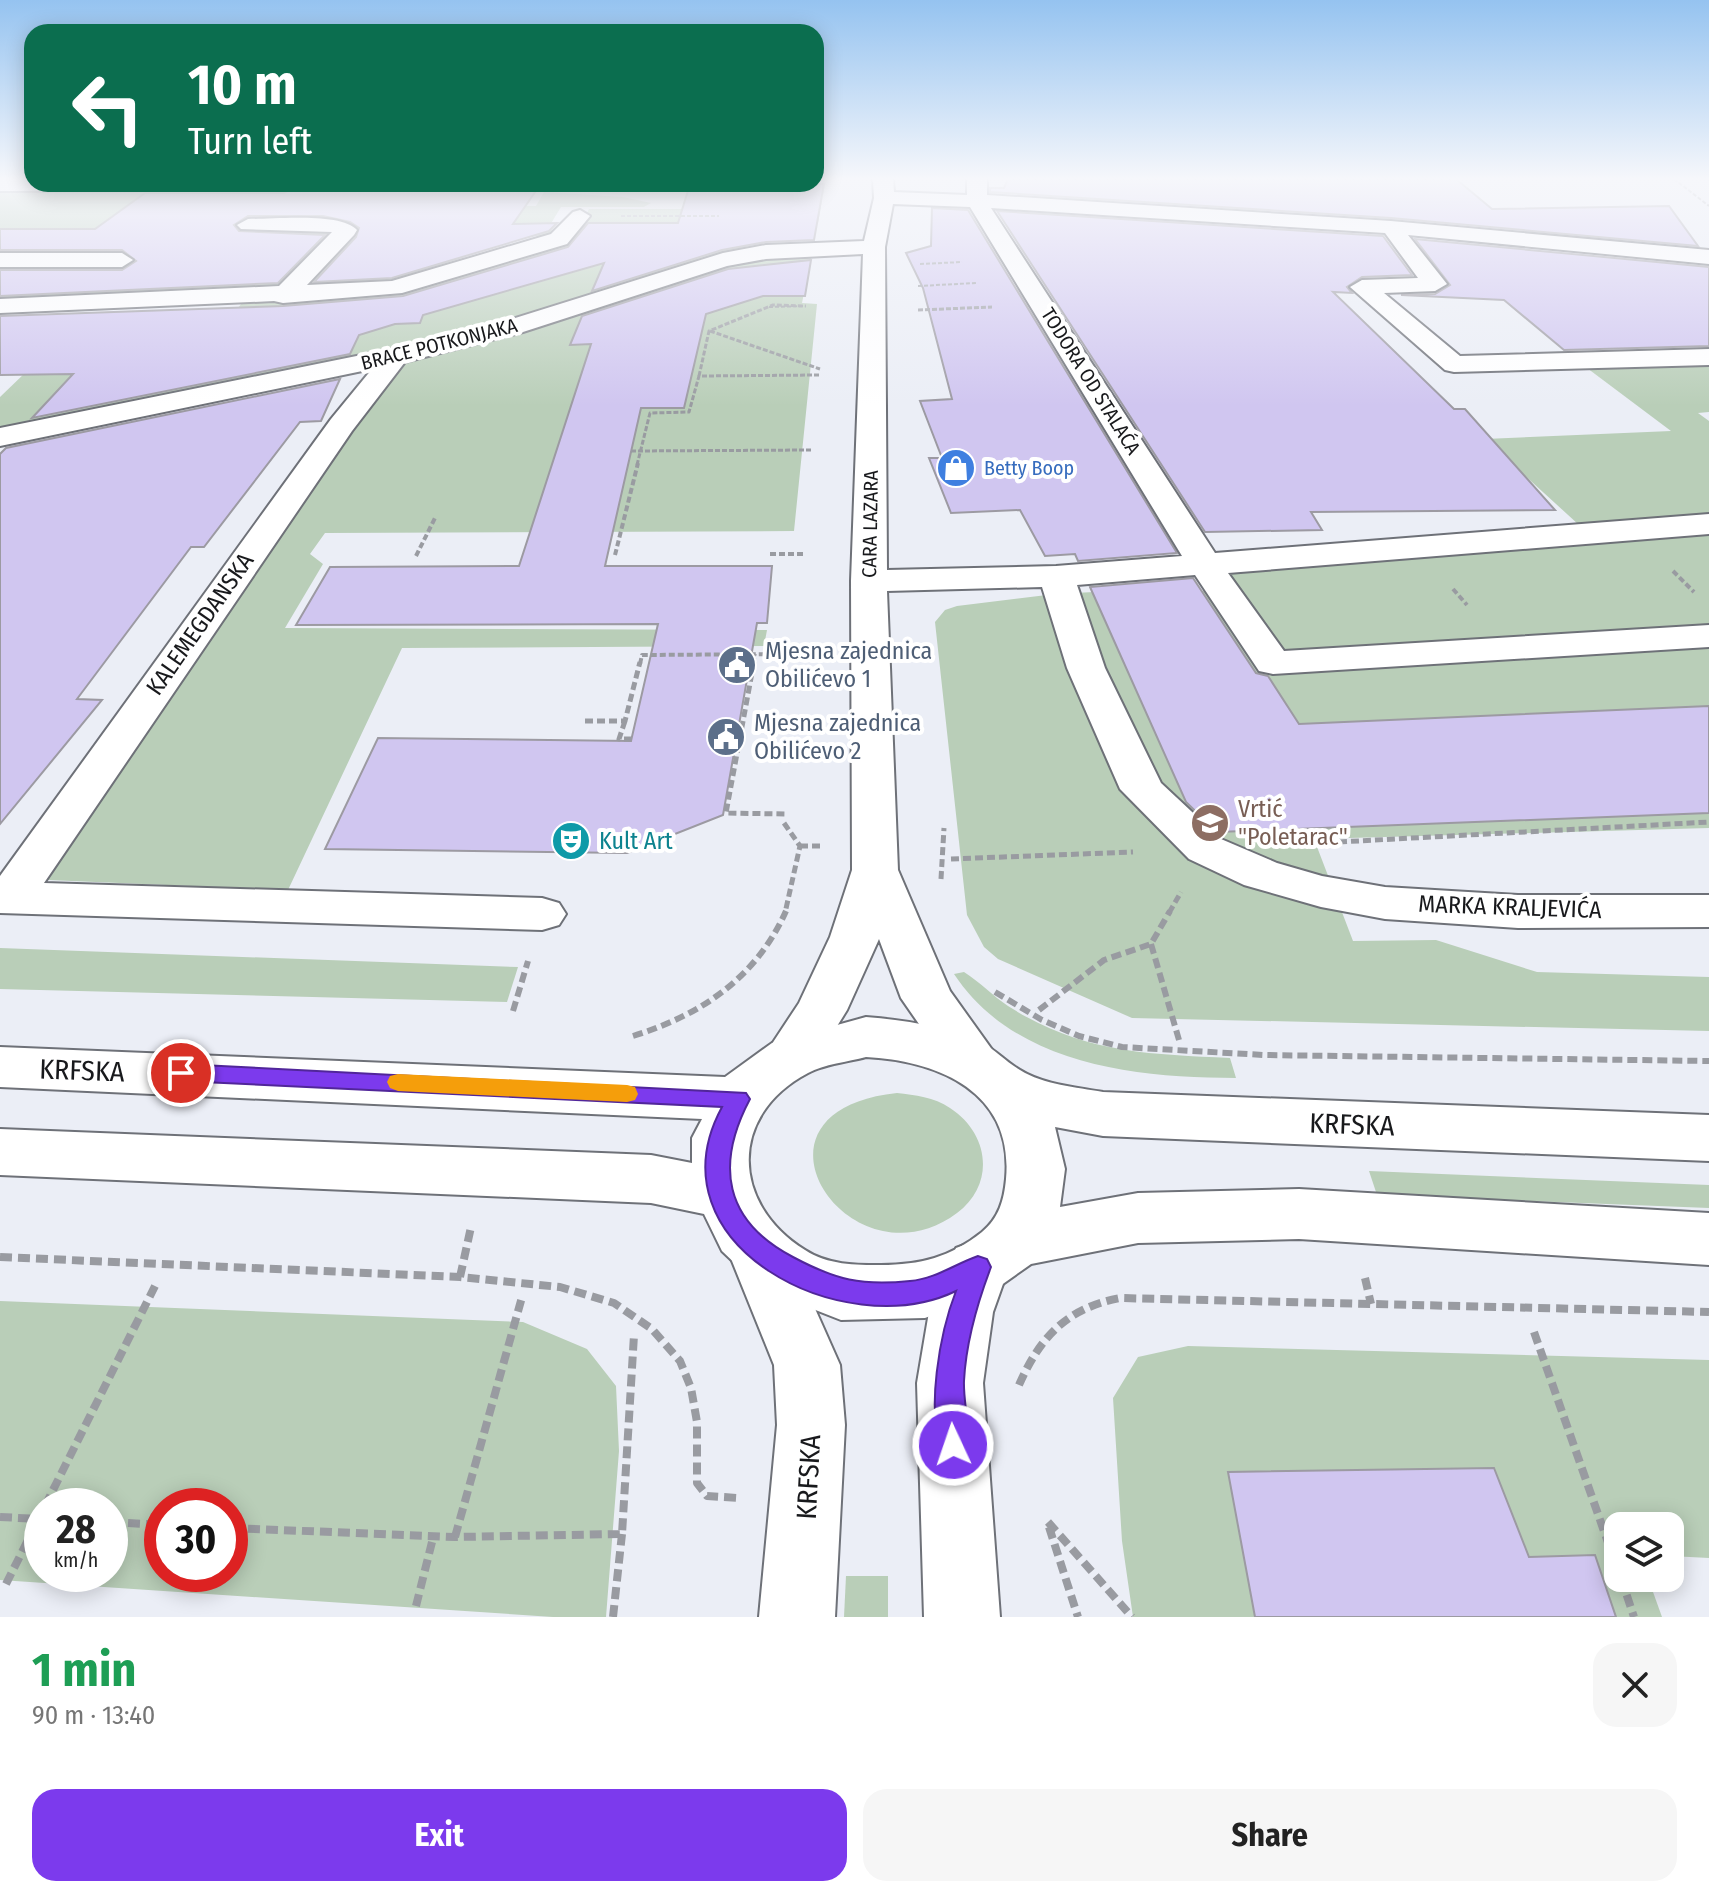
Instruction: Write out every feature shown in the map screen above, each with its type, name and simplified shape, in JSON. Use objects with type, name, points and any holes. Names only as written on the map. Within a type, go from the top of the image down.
[{"type":"street","points":[[283,296],[323,254]]},
{"type":"street","points":[[0,306],[375,291],[417,284],[510,254]]},
{"type":"street","name":"BRACE POTKONJAKA","points":[[0,437],[396,356],[514,327],[723,260],[765,254]]},
{"type":"street","name":"CARA LAZARA","points":[[791,1056],[821,1010],[855,937],[875,870],[869,581],[874,254]]},
{"type":"street","name":"TODORA OD STALAĆA","points":[[1016,254],[1204,563]]},
{"type":"street","points":[[1412,254],[1435,284],[1362,287],[1454,364],[1709,357]]},
{"type":"street","points":[[1682,254],[1709,257]]},
{"type":"street","points":[[0,260],[122,260]]},
{"type":"street","name":"KALEMEGDANSKA","points":[[5,897],[341,425],[396,356]]},
{"type":"street","points":[[869,581],[1056,576],[1709,524]]},
{"type":"street","points":[[1204,563],[1273,663],[1709,636]]},
{"type":"street","name":"MARKA KRALJEVIĆA","points":[[1056,576],[1086,668],[1142,789],[1205,849],[1278,880],[1329,892],[1450,909],[1709,911]]},
{"type":"street","name":"CARA LAZARA","points":[[875,870],[927,998],[988,1075],[1022,1112],[1033,1140],[1037,1173],[1032,1201],[996,1254]]},
{"type":"street","name":"KALEMEGDANSKA","points":[[5,897],[542,914]]},
{"type":"street","name":"KRFSKA","points":[[791,1056],[832,1041],[866,1037],[906,1039],[941,1049],[988,1075],[1054,1105],[1103,1114],[1709,1138]]},
{"type":"street","points":[[791,1056],[762,1074],[738,1099],[723,1128],[716,1160],[721,1193],[734,1225],[759,1251],[829,1289],[871,1294],[913,1293],[943,1285],[996,1254],[1138,1218],[1299,1214],[1709,1239]]},
{"type":"street","name":"KRFSKA","points":[[0,1067],[738,1099]]},
{"type":"street","points":[[0,1152],[651,1179],[721,1193]]},
{"type":"street","name":"KRFSKA","points":[[759,1251],[807,1365],[811,1425],[797,1617]]},
{"type":"street","points":[[962,1617],[950,1383],[961,1312],[996,1254]]},
{"type":"path","points":[[911,264],[975,261]]},
{"type":"path","points":[[913,287],[989,282]]},
{"type":"path","points":[[709,331],[773,305],[806,306]]},
{"type":"path","points":[[917,310],[1006,307]]},
{"type":"path","points":[[709,331],[820,369]]},
{"type":"path","points":[[615,555],[650,413],[689,412],[709,331]]},
{"type":"path","points":[[699,376],[820,375]]},
{"type":"path","points":[[631,451],[812,450]]},
{"type":"path","points":[[416,556],[435,518]]},
{"type":"path","points":[[1417,545],[1504,649]]},
{"type":"path","points":[[770,554],[804,554]]},
{"type":"path","points":[[755,654],[726,813],[785,814]]},
{"type":"path","points":[[631,739],[619,739],[642,655],[797,654]]},
{"type":"path","points":[[585,721],[625,721]]},
{"type":"path","points":[[1331,842],[1709,822]]},
{"type":"path","points":[[622,1038],[671,1026],[700,1010],[732,989],[762,953],[790,901],[800,846],[784,823]]},
{"type":"path","points":[[940,849],[944,828]]},
{"type":"path","points":[[951,859],[1205,849]]},
{"type":"path","points":[[1179,1040],[1151,944],[1205,849]]},
{"type":"path","points":[[1039,1010],[1082,972],[1126,948],[1151,944]]},
{"type":"path","points":[[986,983],[1014,1006],[1079,1036],[1104,1043],[1264,1055],[1709,1061]]},
{"type":"path","points":[[460,1277],[465,1249]]},
{"type":"path","points":[[0,1257],[460,1277],[560,1287],[614,1303],[635,1315],[680,1361],[691,1388],[697,1422],[697,1483],[707,1496],[751,1499]]},
{"type":"path","points":[[54,1488],[156,1284]]},
{"type":"path","points":[[455,1537],[522,1297]]},
{"type":"path","points":[[1015,1396],[1025,1370],[1049,1333],[1075,1309],[1095,1301],[1120,1298],[1709,1312]]},
{"type":"path","points":[[1534,1332],[1604,1531]]},
{"type":"path","points":[[613,1617],[622,1534],[634,1335]]},
{"type":"path","points":[[0,1517],[24,1517]]},
{"type":"path","points":[[1078,1617],[1048,1522],[1132,1617]]},
{"type":"path","points":[[248,1529],[455,1537],[622,1534]]},
{"type":"path","points":[[416,1606],[434,1534]]},
{"type":"path","points":[[6,1584],[24,1550]]},
{"type":"path","points":[[1626,1592],[1634,1617]]},
{"type":"green space","points":[[0,254],[473,254],[405,276],[418,281],[0,304]]},
{"type":"green space","points":[[509,254],[722,254],[511,324],[0,432],[0,397],[26,372],[192,367],[245,299],[365,294]]},
{"type":"green space","points":[[812,254],[802,303],[817,304],[794,531],[325,533],[310,554],[323,564],[285,628],[767,630],[764,646],[402,648],[288,890],[48,880],[261,554],[402,358],[727,261]]},
{"type":"green space","points":[[1709,363],[1709,412],[1698,413],[1709,421],[1709,519],[1579,525],[1485,439],[1671,431],[1587,368]]},
{"type":"green space","points":[[1709,527],[1709,633],[1280,659],[1215,565]]},
{"type":"green space","points":[[1133,590],[1216,591],[1271,669],[1709,643],[1709,828],[1314,839],[1353,941],[1436,940],[1537,972],[1709,977],[1709,1031],[1132,1018],[998,959],[984,947],[967,915],[935,622],[945,610],[957,606],[1055,594]]},
{"type":"green space","points":[[0,948],[518,967],[507,1002],[0,989]]},
{"type":"green space","points":[[964,972],[1008,1006],[1062,1033],[1115,1048],[1230,1058],[1236,1078],[1158,1075],[1119,1069],[1043,1047],[1009,1029],[979,1005],[954,974]]},
{"type":"green space","points":[[897,1093],[931,1099],[950,1108],[973,1131],[983,1159],[978,1188],[969,1201],[957,1213],[917,1231],[879,1230],[847,1214],[824,1189],[813,1160],[820,1130],[846,1107]]},
{"type":"green space","points":[[1369,1171],[1709,1185],[1709,1208],[1377,1195]]},
{"type":"green space","points":[[0,1301],[523,1322],[587,1349],[616,1386],[619,1451],[606,1617],[553,1617],[179,1592],[248,1592],[248,1488],[144,1488],[144,1590],[128,1589],[128,1488],[24,1488],[24,1582],[0,1580]]},
{"type":"green space","points":[[1188,1346],[1709,1360],[1709,1558],[1684,1557],[1684,1512],[1604,1512],[1604,1592],[1653,1592],[1662,1617],[1133,1617],[1122,1541],[1113,1398],[1138,1357]]},
{"type":"green space","points":[[846,1576],[888,1576],[888,1617],[844,1617]]},
{"type":"building","points":[[128,254],[306,254],[278,283],[0,296],[0,270],[122,270],[136,261]]},
{"type":"building","points":[[340,254],[471,254],[392,278],[314,282]]},
{"type":"building","points":[[543,254],[708,254],[592,291],[604,263],[423,315],[420,323],[395,324],[359,335],[350,354],[32,418],[73,374],[0,375],[0,316],[283,306],[403,296]]},
{"type":"building","points":[[907,254],[995,254],[1177,553],[1078,561],[1075,554],[1045,556],[1020,510],[951,513],[929,458],[942,458],[920,401],[952,399],[923,288]]},
{"type":"building","points":[[1025,254],[1397,254],[1412,275],[1362,277],[1347,287],[1352,293],[1333,292],[1454,409],[1465,409],[1555,510],[1311,512],[1322,530],[1205,532]]},
{"type":"building","points":[[1427,254],[1577,254],[1709,267],[1709,346],[1564,350],[1504,300],[1401,295],[1435,294],[1450,285]]},
{"type":"building","points":[[811,260],[805,296],[763,296],[706,314],[684,408],[641,408],[605,566],[772,566],[767,623],[757,623],[723,815],[627,853],[325,849],[378,738],[631,741],[658,624],[296,625],[330,567],[519,566],[591,344],[570,345],[582,316],[728,269]]},
{"type":"building","points":[[340,379],[321,421],[300,422],[204,547],[191,547],[77,699],[102,700],[0,824],[0,454],[6,448]]},
{"type":"building","points":[[1193,578],[1256,673],[1268,676],[1299,724],[1709,706],[1709,813],[1217,832],[1186,802],[1090,587]]},
{"type":"building","points":[[1494,1468],[1529,1557],[1595,1555],[1604,1582],[1604,1592],[1608,1592],[1616,1617],[1255,1617],[1228,1472]]},
{"type":"slow traffic","points":[[398,1082],[627,1094]]},
{"type":"place","name":"Betty Boop","points":[[956,468]]},
{"type":"place","name":"Mjesna zajednica Obilićevo 1","points":[[737,665]]},
{"type":"place","name":"Mjesna zajednica Obilićevo 2","points":[[726,737]]},
{"type":"place","name":"Vrtić \"Poletarac\"","points":[[1210,823]]},
{"type":"place","name":"Kult Art","points":[[571,841]]},
{"type":"route","points":[[181,1073],[738,1099],[723,1128],[716,1160],[721,1193],[734,1225],[759,1251],[791,1272],[829,1289],[871,1294],[913,1293],[943,1285],[978,1267],[961,1312],[955,1344],[950,1383],[953,1445]]}]
